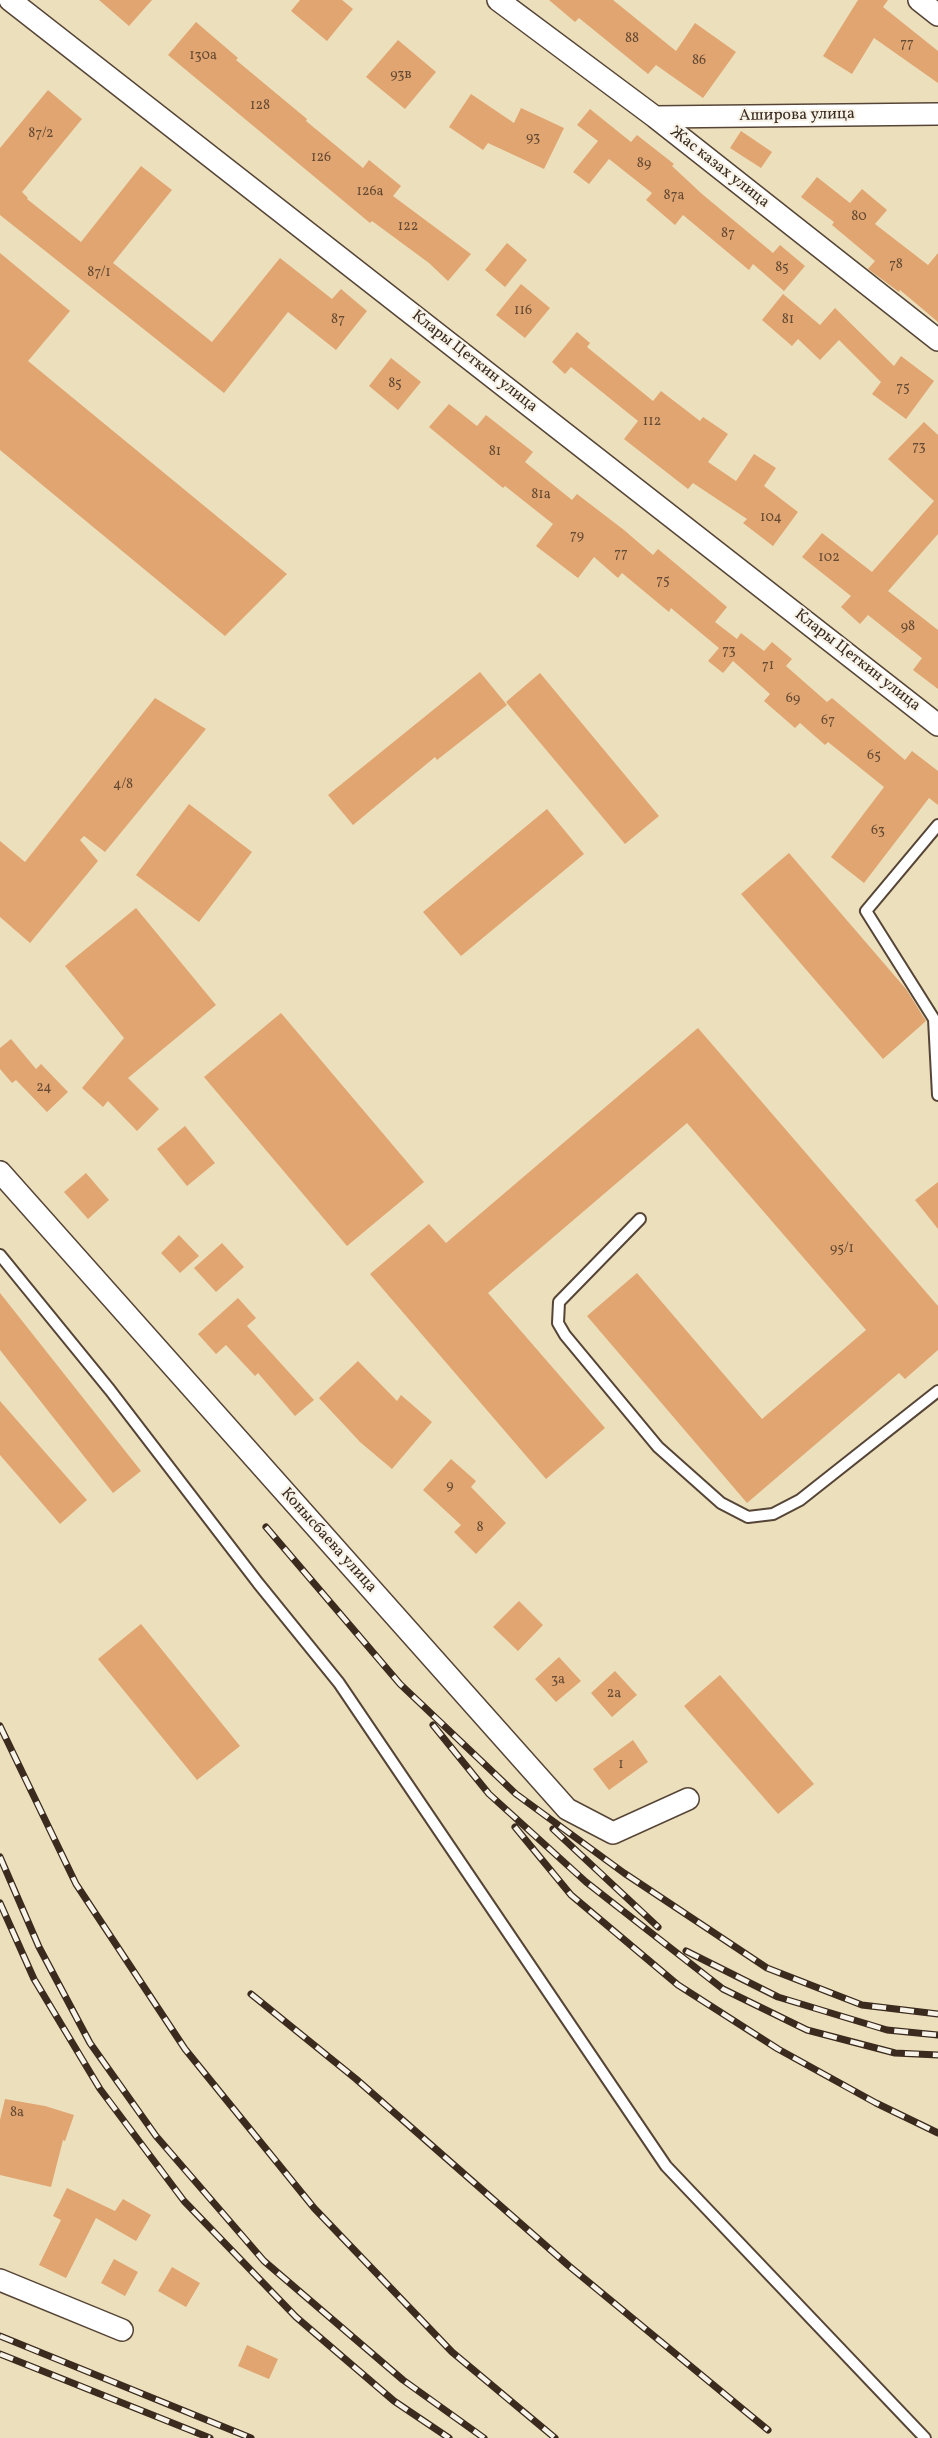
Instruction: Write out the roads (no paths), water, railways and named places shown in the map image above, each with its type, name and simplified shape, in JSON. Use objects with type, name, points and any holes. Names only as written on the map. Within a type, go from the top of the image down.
[{"type":"street","name":"Клары Цеткин улица","points":[[10,0],[938,724]]},
{"type":"street","name":"Жас казах улица","points":[[498,0],[655,117],[938,340]]},
{"type":"street","points":[[919,0],[938,15]]},
{"type":"street","name":"Аширова улица","points":[[655,117],[938,114]]},
{"type":"street","name":"Конысбаева улица","points":[[0,1172],[567,1809],[613,1833],[688,1799]]},
{"type":"street","points":[[0,2280],[122,2330]]},
{"type":"lane","points":[[938,825],[866,911],[934,1019],[938,1095]]},
{"type":"lane","points":[[640,1219],[559,1302],[558,1323],[565,1335],[658,1448],[721,1503],[748,1517],[773,1514],[800,1500],[938,1391]]},
{"type":"lane","points":[[0,1255],[110,1390],[258,1583],[339,1683],[666,2166],[925,2438]]},
{"type":"railway","points":[[266,1527],[400,1684],[516,1794],[624,1873],[767,1968],[862,2005],[938,2014]]},
{"type":"railway","points":[[433,1725],[489,1794],[586,1882],[723,1989],[807,2030],[895,2053],[938,2055]]},
{"type":"railway","points":[[0,1726],[76,1884],[185,2049],[314,2208],[452,2352],[555,2438]]},
{"type":"railway","points":[[515,1827],[571,1895],[678,1985],[778,2049],[876,2103],[938,2133]]},
{"type":"railway","points":[[553,1829],[658,1927]]},
{"type":"railway","points":[[0,1857],[39,1947],[90,2043],[156,2136],[264,2261],[403,2380],[484,2438]]},
{"type":"railway","points":[[0,1903],[34,1979],[100,2089],[184,2201],[296,2317],[394,2401],[449,2438]]},
{"type":"railway","points":[[686,1951],[778,1997],[887,2030],[938,2035]]},
{"type":"railway","points":[[251,1994],[356,2079],[569,2266],[768,2430]]},
{"type":"railway","points":[[0,2336],[251,2438]]},
{"type":"railway","points":[[0,2354],[210,2438]]}]
